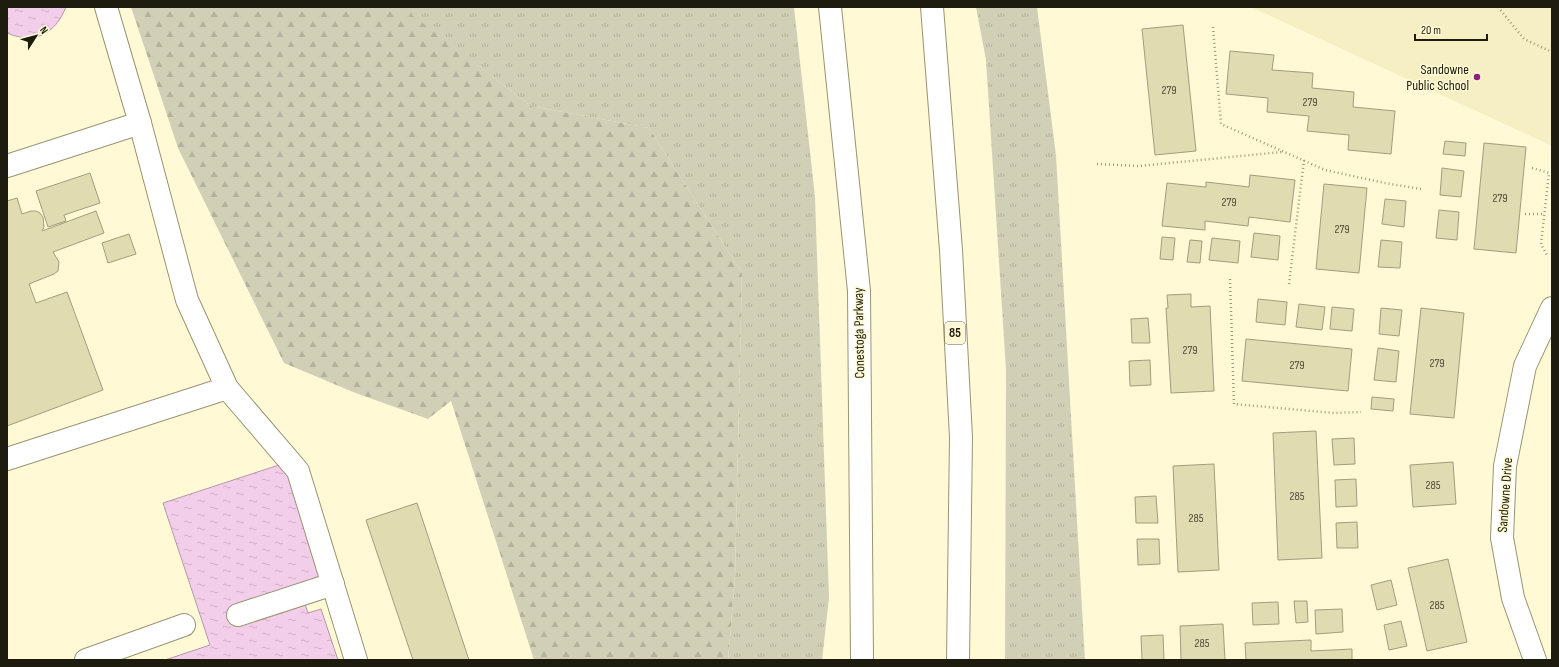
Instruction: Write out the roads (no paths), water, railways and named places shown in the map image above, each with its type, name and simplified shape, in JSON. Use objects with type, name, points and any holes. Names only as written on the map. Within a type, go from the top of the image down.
[{"type":"main road","points":[[106,7],[140,123],[187,300],[226,388],[298,471],[356,660]]},
{"type":"main road","name":"Conestoga Parkway","points":[[830,7],[859,291],[862,659]]},
{"type":"main road","name":"85","points":[[932,7],[951,250],[961,437],[958,660]]},
{"type":"main road","points":[[7,166],[140,123]]},
{"type":"main road","name":"Sandowne Drive","points":[[1535,660],[1512,598],[1502,538],[1505,466],[1525,366],[1552,308]]},
{"type":"main road","points":[[7,459],[226,388]]},
{"type":"main road","points":[[238,615],[333,584]]},
{"type":"main road","points":[[86,660],[184,625]]},
{"type":"water","points":[[7,7],[66,7],[56,24],[50,30],[43,35],[26,38],[7,33]]},
{"type":"water","points":[[285,463],[324,578],[299,586],[308,613],[321,609],[338,660],[165,660],[210,645],[163,503]]},
{"type":"place","name":"Sandowne Public School","points":[[1477,77]]}]
